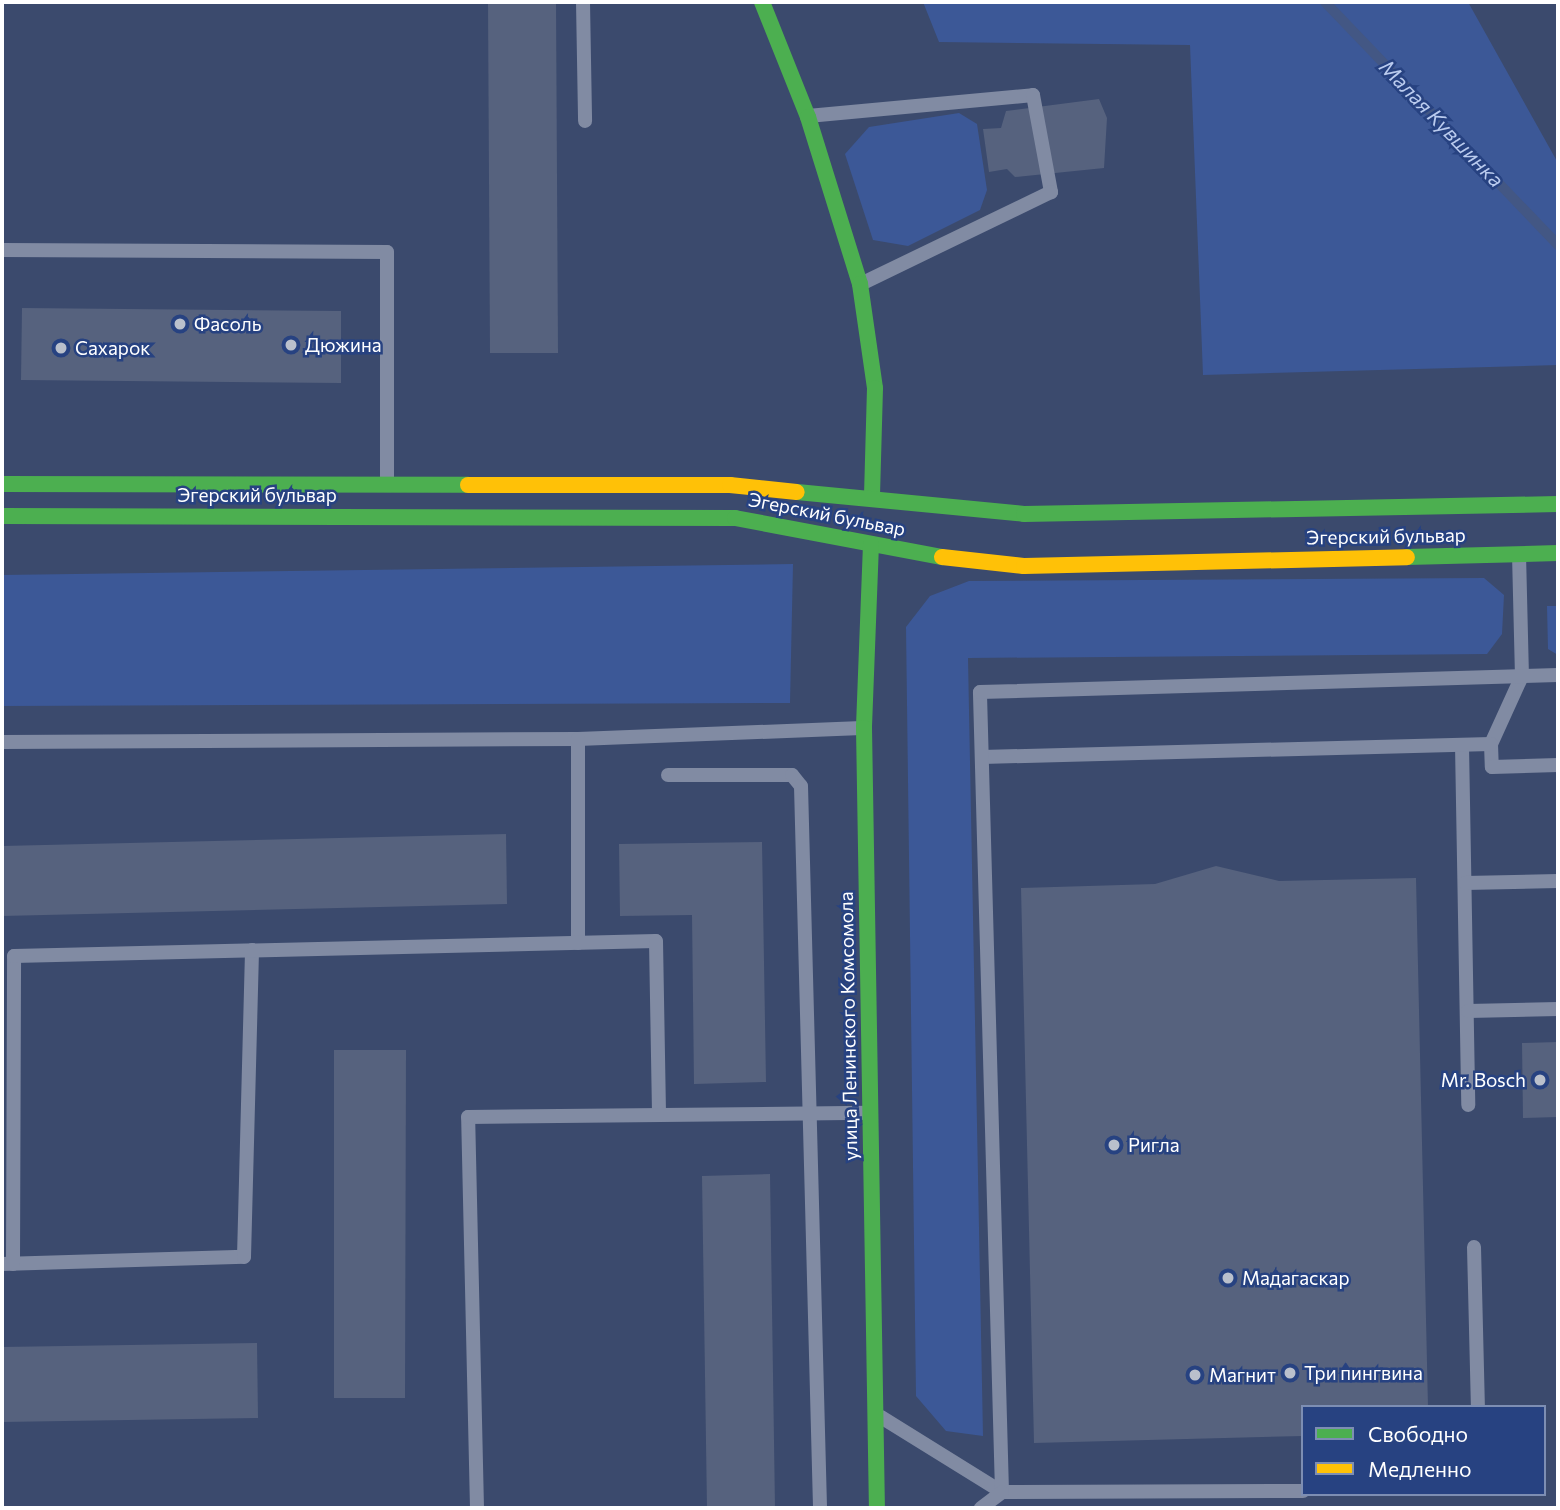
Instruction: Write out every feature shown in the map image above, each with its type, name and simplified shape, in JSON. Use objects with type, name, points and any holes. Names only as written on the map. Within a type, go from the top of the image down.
[{"type":"main road","points":[[762,2],[808,117],[860,285],[875,388],[872,498]]},
{"type":"main road","name":"Эгерский бульвар","points":[[2,484],[730,485],[1024,514],[1558,504]]},
{"type":"main road","name":"улица Ленинского Комсомола","points":[[872,498],[864,728],[877,1508]]},
{"type":"main road","name":"Эгерский бульвар","points":[[2,516],[735,518],[871,544],[1024,566],[1558,553]]},
{"type":"lane","points":[[583,2],[585,121]]},
{"type":"lane","points":[[808,117],[1034,95],[1051,192],[860,285]]},
{"type":"lane","points":[[2,250],[387,252],[387,484]]},
{"type":"lane","points":[[1518,554],[1522,676],[1491,744],[1492,767],[1558,765]]},
{"type":"lane","points":[[1002,1492],[980,692],[1558,675]]},
{"type":"lane","points":[[2,742],[578,739],[864,728]]},
{"type":"lane","points":[[578,739],[578,943]]},
{"type":"lane","points":[[982,757],[1491,744]]},
{"type":"lane","points":[[1462,745],[1468,1105]]},
{"type":"lane","points":[[668,775],[792,775],[802,786],[820,1508]]},
{"type":"lane","points":[[1465,883],[1558,881]]},
{"type":"lane","points":[[252,950],[244,1257],[7,1264],[14,956],[252,950],[656,941],[659,1114]]},
{"type":"lane","points":[[1468,1011],[1558,1009]]},
{"type":"lane","points":[[477,1508],[468,1117],[812,1111],[870,1113]]},
{"type":"lane","points":[[1474,1247],[1478,1405]]},
{"type":"lane","points":[[874,1413],[1002,1492],[1301,1491]]},
{"type":"lane","points":[[981,1508],[1002,1492]]},
{"type":"shaded area","points":[[923,2],[1468,2],[1558,163],[1558,365],[1203,375],[1190,45],[939,42]]},
{"type":"shaded area","points":[[959,113],[977,124],[987,190],[980,210],[908,246],[873,240],[845,154],[869,127]]},
{"type":"shaded area","points":[[793,564],[790,703],[2,706],[2,575]]},
{"type":"shaded area","points":[[1484,578],[1504,595],[1502,634],[1487,654],[968,658],[983,1436],[946,1431],[916,1396],[906,627],[930,596],[969,581]]},
{"type":"shaded area","points":[[1547,606],[1558,606],[1558,655],[1548,649]]},
{"type":"building","points":[[488,2],[556,2],[558,353],[490,353]]},
{"type":"building","points":[[1099,99],[1107,118],[1104,168],[1015,177],[1007,169],[989,172],[983,129],[1001,128],[1006,111]]},
{"type":"building","points":[[22,308],[341,311],[341,383],[21,380]]},
{"type":"building","points":[[506,834],[507,904],[2,916],[2,846]]},
{"type":"building","points":[[762,842],[766,1082],[694,1084],[692,915],[620,916],[619,844]]},
{"type":"building","name":"Мадагаскар","points":[[1216,866],[1279,881],[1416,878],[1428,1405],[1301,1405],[1301,1436],[1034,1443],[1021,888],[1155,884]]},
{"type":"building","name":"Mr. Bosch","points":[[1558,1042],[1558,1117],[1523,1118],[1522,1043]]},
{"type":"building","points":[[334,1050],[406,1050],[405,1398],[334,1398]]},
{"type":"building","points":[[770,1174],[775,1508],[707,1508],[702,1176]]},
{"type":"building","points":[[257,1343],[258,1418],[2,1422],[2,1347]]},
{"type":"waterway","name":"Малая Кувшинка","points":[[1325,2],[1558,245]]},
{"type":"traffic: fast","points":[[762,2],[808,117],[860,284],[875,388],[872,498]]},
{"type":"traffic: fast","points":[[2,484],[468,485]]},
{"type":"traffic: fast","points":[[797,492],[1024,514],[1558,504]]},
{"type":"traffic: fast","points":[[2,516],[735,518],[942,557]]},
{"type":"traffic: fast","points":[[871,544],[864,728],[877,1508]]},
{"type":"traffic: fast","points":[[1407,557],[1558,553]]},
{"type":"traffic: slow","points":[[468,485],[730,485],[797,492]]},
{"type":"traffic: slow","points":[[942,557],[1024,566],[1407,557]]},
{"type":"place","name":"Фасоль","points":[[180,324]]},
{"type":"place","name":"Дюжина","points":[[291,345]]},
{"type":"place","name":"Сахарок","points":[[61,348]]},
{"type":"place","name":"Mr. Bosch","points":[[1540,1080]]},
{"type":"place","name":"Ригла","points":[[1114,1145]]},
{"type":"place","name":"Мадагаскар","points":[[1228,1278]]},
{"type":"place","name":"Три пингвина","points":[[1290,1373]]},
{"type":"place","name":"Магнит","points":[[1195,1375]]}]
